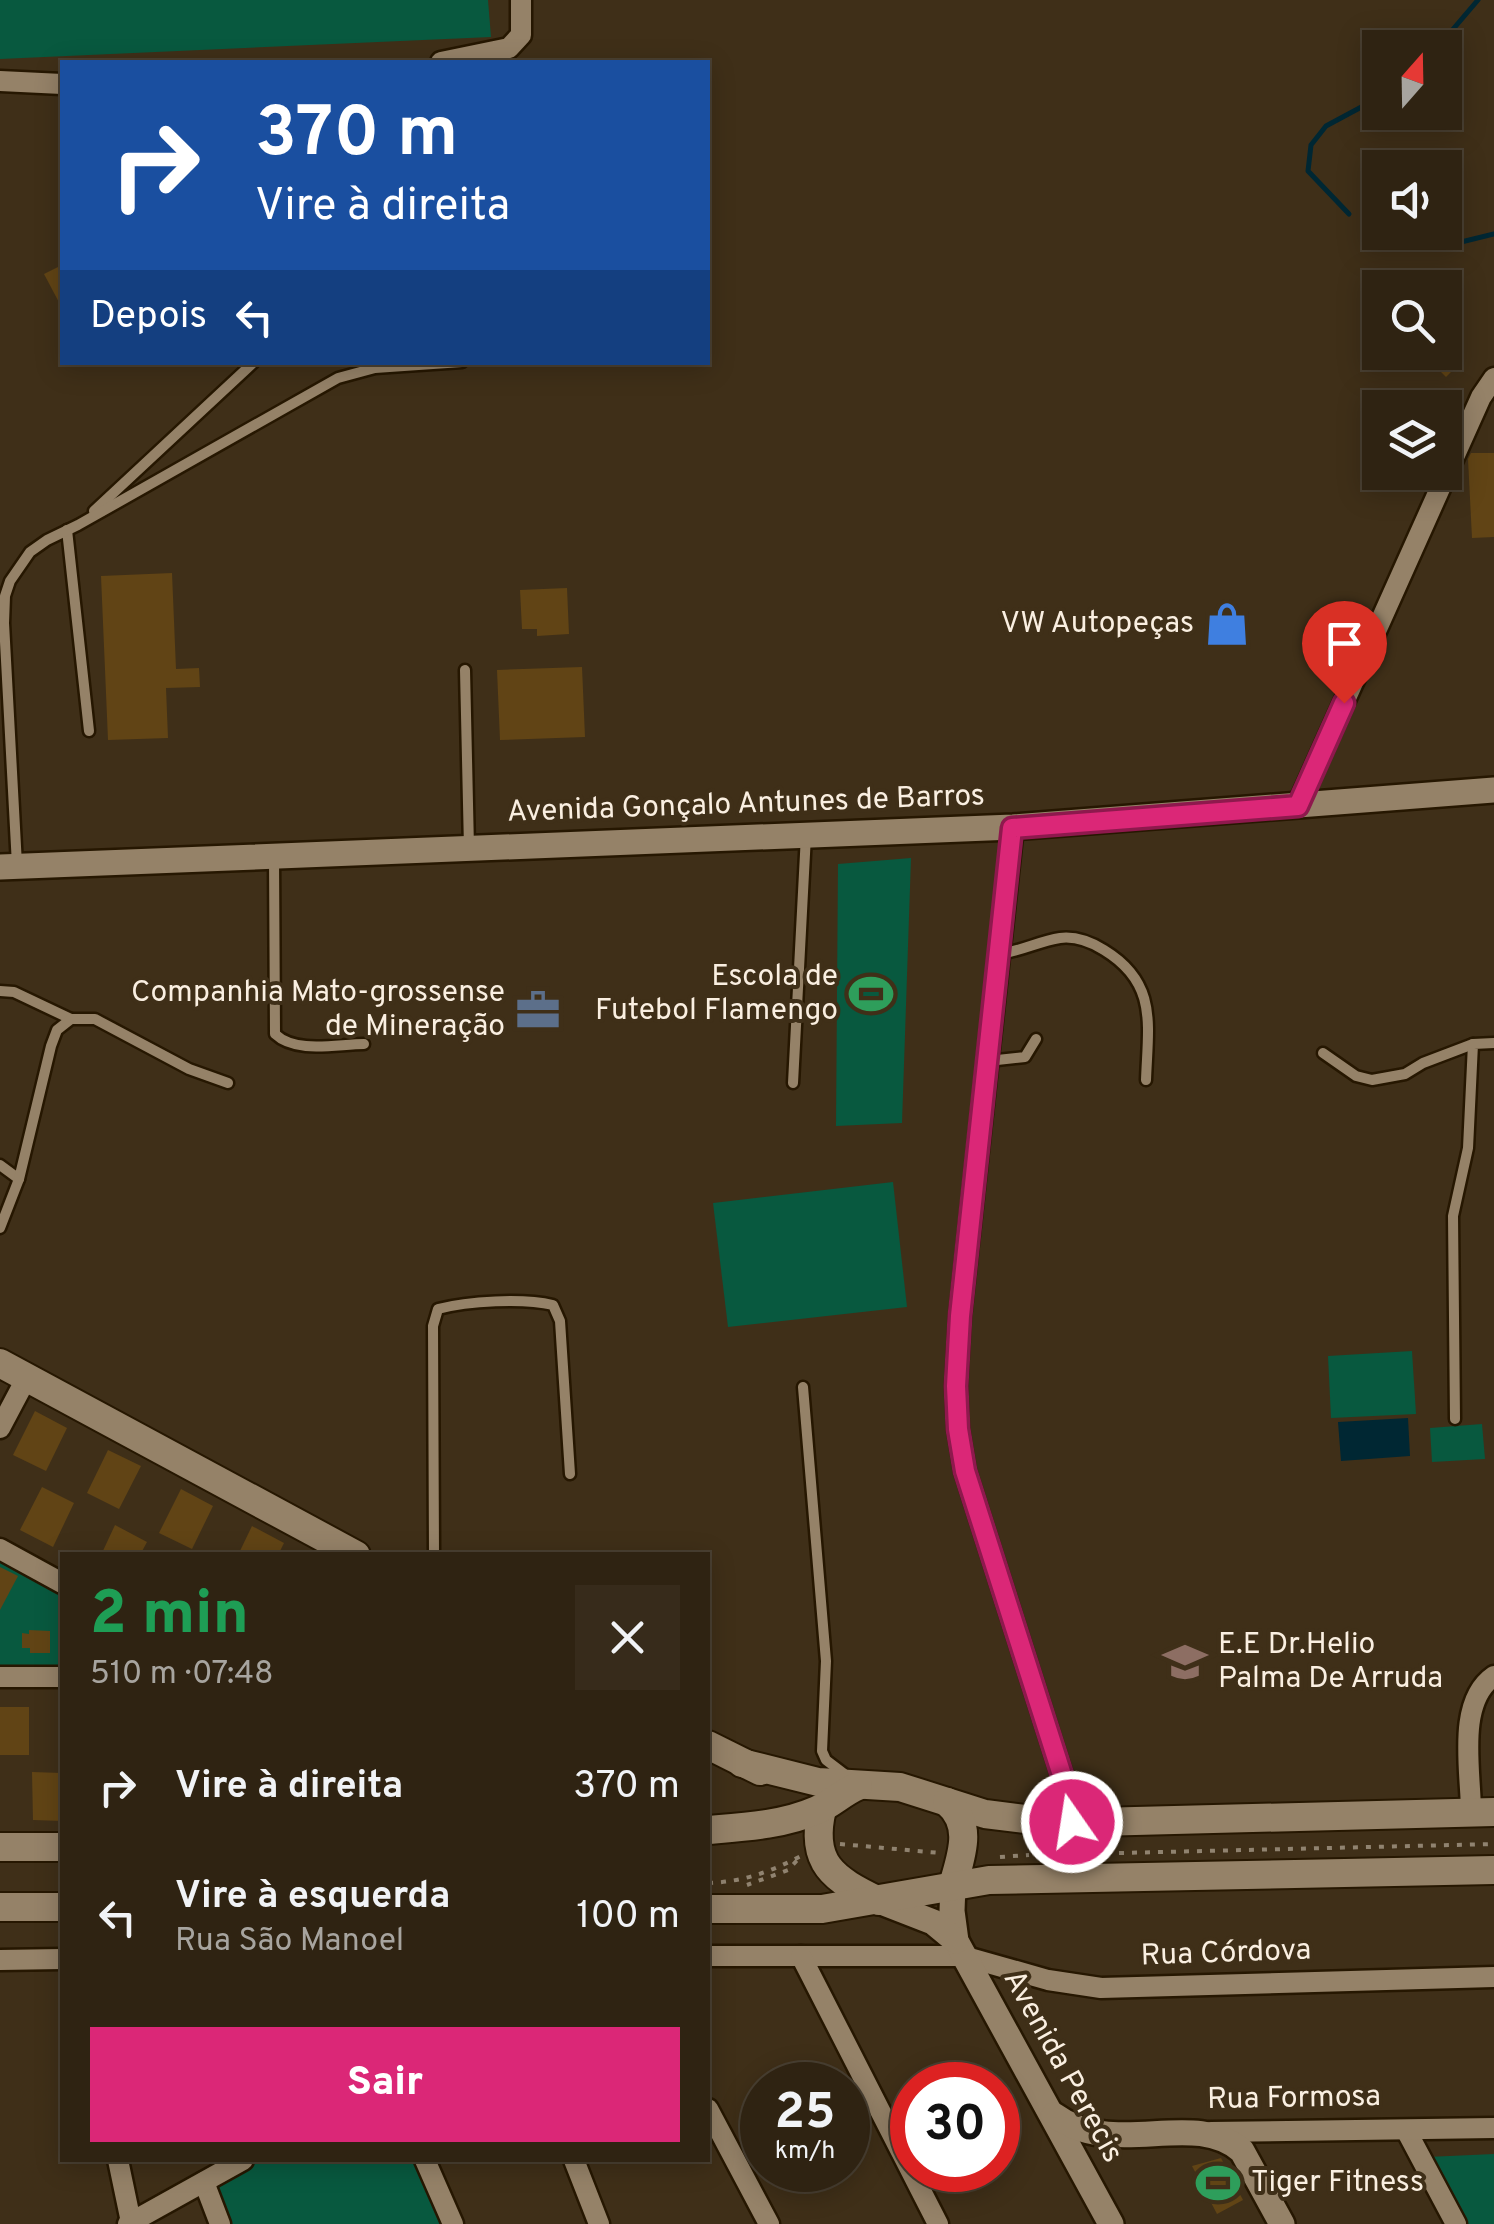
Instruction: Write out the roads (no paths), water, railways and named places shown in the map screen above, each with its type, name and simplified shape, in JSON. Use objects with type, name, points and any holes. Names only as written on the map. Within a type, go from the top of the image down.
[{"type":"main road","points":[[0,1363],[350,1552]]},
{"type":"main road","points":[[710,1745],[824,1807]]},
{"type":"main road","points":[[742,1764],[818,1782],[900,1787],[1006,1818],[1072,1822],[1366,1818],[1483,1812]]},
{"type":"main road","points":[[710,1830],[776,1823],[824,1807],[860,1786]]},
{"type":"main road","points":[[948,1802],[964,1826],[962,1855],[953,1886]]},
{"type":"main road","points":[[824,1807],[809,1849],[832,1872],[879,1901]]},
{"type":"main road","points":[[0,1847],[60,1847]]},
{"type":"main road","points":[[710,1909],[822,1909],[989,1880],[1494,1870]]},
{"type":"main road","points":[[0,1907],[60,1907]]},
{"type":"street","points":[[451,60],[509,48],[521,36],[521,0]]},
{"type":"street","points":[[0,81],[60,84]]},
{"type":"street","points":[[1298,806],[1481,397],[1494,378]]},
{"type":"street","name":"Avenida Gonçalo Antunes de Barros","points":[[8,866],[1012,828],[1494,790]]},
{"type":"street","points":[[1012,828],[960,1316],[958,1429],[978,1518],[1062,1775],[1072,1822]]},
{"type":"street","points":[[0,1428],[27,1377]]},
{"type":"street","points":[[0,1549],[60,1581]]},
{"type":"street","points":[[1483,1812],[1470,1714],[1484,1683],[1494,1676]]},
{"type":"street","points":[[0,1677],[60,1677]]},
{"type":"street","name":"Avenida Perecis","points":[[953,1886],[952,1911],[960,1948],[1112,2224]]},
{"type":"street","name":"Avenida Perecis","points":[[879,1901],[933,1922],[960,1948]]},
{"type":"street","name":"Rua Córdova","points":[[710,1956],[960,1948],[1048,1980],[1101,1988],[1494,1977]]},
{"type":"street","points":[[801,1956],[938,2224]]},
{"type":"street","points":[[0,1960],[60,1959]]},
{"type":"street","name":"Rua Formosa","points":[[1050,2112],[1071,2127],[1094,2134],[1494,2128]]},
{"type":"street","points":[[710,2113],[768,2224]]},
{"type":"street","points":[[1406,2130],[1456,2224]]},
{"type":"street","points":[[1204,2132],[1236,2146],[1282,2224]]},
{"type":"street","points":[[1248,2162],[1258,2143],[1280,2132]]},
{"type":"street","points":[[1075,2158],[1094,2134]]},
{"type":"street","points":[[118,2162],[130,2223],[239,2162]]},
{"type":"street","points":[[426,2162],[452,2224]]},
{"type":"street","points":[[575,2162],[599,2224]]},
{"type":"street","points":[[204,2182],[220,2224]]},
{"type":"lane","points":[[73,528],[251,365]]},
{"type":"lane","points":[[8,866],[4,623],[10,580],[30,552],[338,378],[375,368],[418,365]]},
{"type":"lane","points":[[73,528],[88,731]]},
{"type":"lane","points":[[465,670],[469,849]]},
{"type":"lane","points":[[793,1084],[806,836]]},
{"type":"lane","points":[[274,856],[276,1034],[284,1042],[297,1045],[364,1044]]},
{"type":"lane","points":[[999,954],[1062,938],[1096,945],[1122,961],[1144,990],[1148,1008],[1146,1080]]},
{"type":"lane","points":[[0,990],[14,992],[72,1019],[96,1019],[189,1069],[228,1084]]},
{"type":"lane","points":[[0,1228],[19,1179],[51,1046],[57,1030],[72,1019]]},
{"type":"lane","points":[[988,1061],[1025,1057],[1036,1039]]},
{"type":"lane","points":[[1324,1053],[1356,1076],[1372,1080],[1405,1074],[1422,1063],[1472,1044],[1494,1043]]},
{"type":"lane","points":[[1455,1419],[1453,1216],[1468,1148],[1472,1044]]},
{"type":"lane","points":[[0,1165],[19,1179]]},
{"type":"lane","points":[[434,1552],[434,1326],[438,1309],[539,1302],[553,1305],[560,1321],[570,1474]]},
{"type":"lane","points":[[803,1387],[826,1661],[822,1751],[826,1760],[860,1786]]},
{"type":"water","points":[[1408,1418],[1410,1456],[1341,1461],[1338,1422]]},
{"type":"waterway","points":[[1452,30],[1478,0]]},
{"type":"waterway","points":[[1349,214],[1308,171],[1311,145],[1326,126],[1362,107]]},
{"type":"waterway","points":[[1462,242],[1494,234]]},
{"type":"place","name":"VW Autopeças","points":[[1227,624]]},
{"type":"place","name":"Escola de Futebol Flamengo","points":[[871,994]]},
{"type":"place","name":"Companhia Mato-grossense de Mineração","points":[[538,1010]]},
{"type":"place","name":"E.E Dr.Helio Palma De Arruda","points":[[1185,1662]]},
{"type":"place","name":"Tiger Fitness","points":[[1218,2183]]}]
